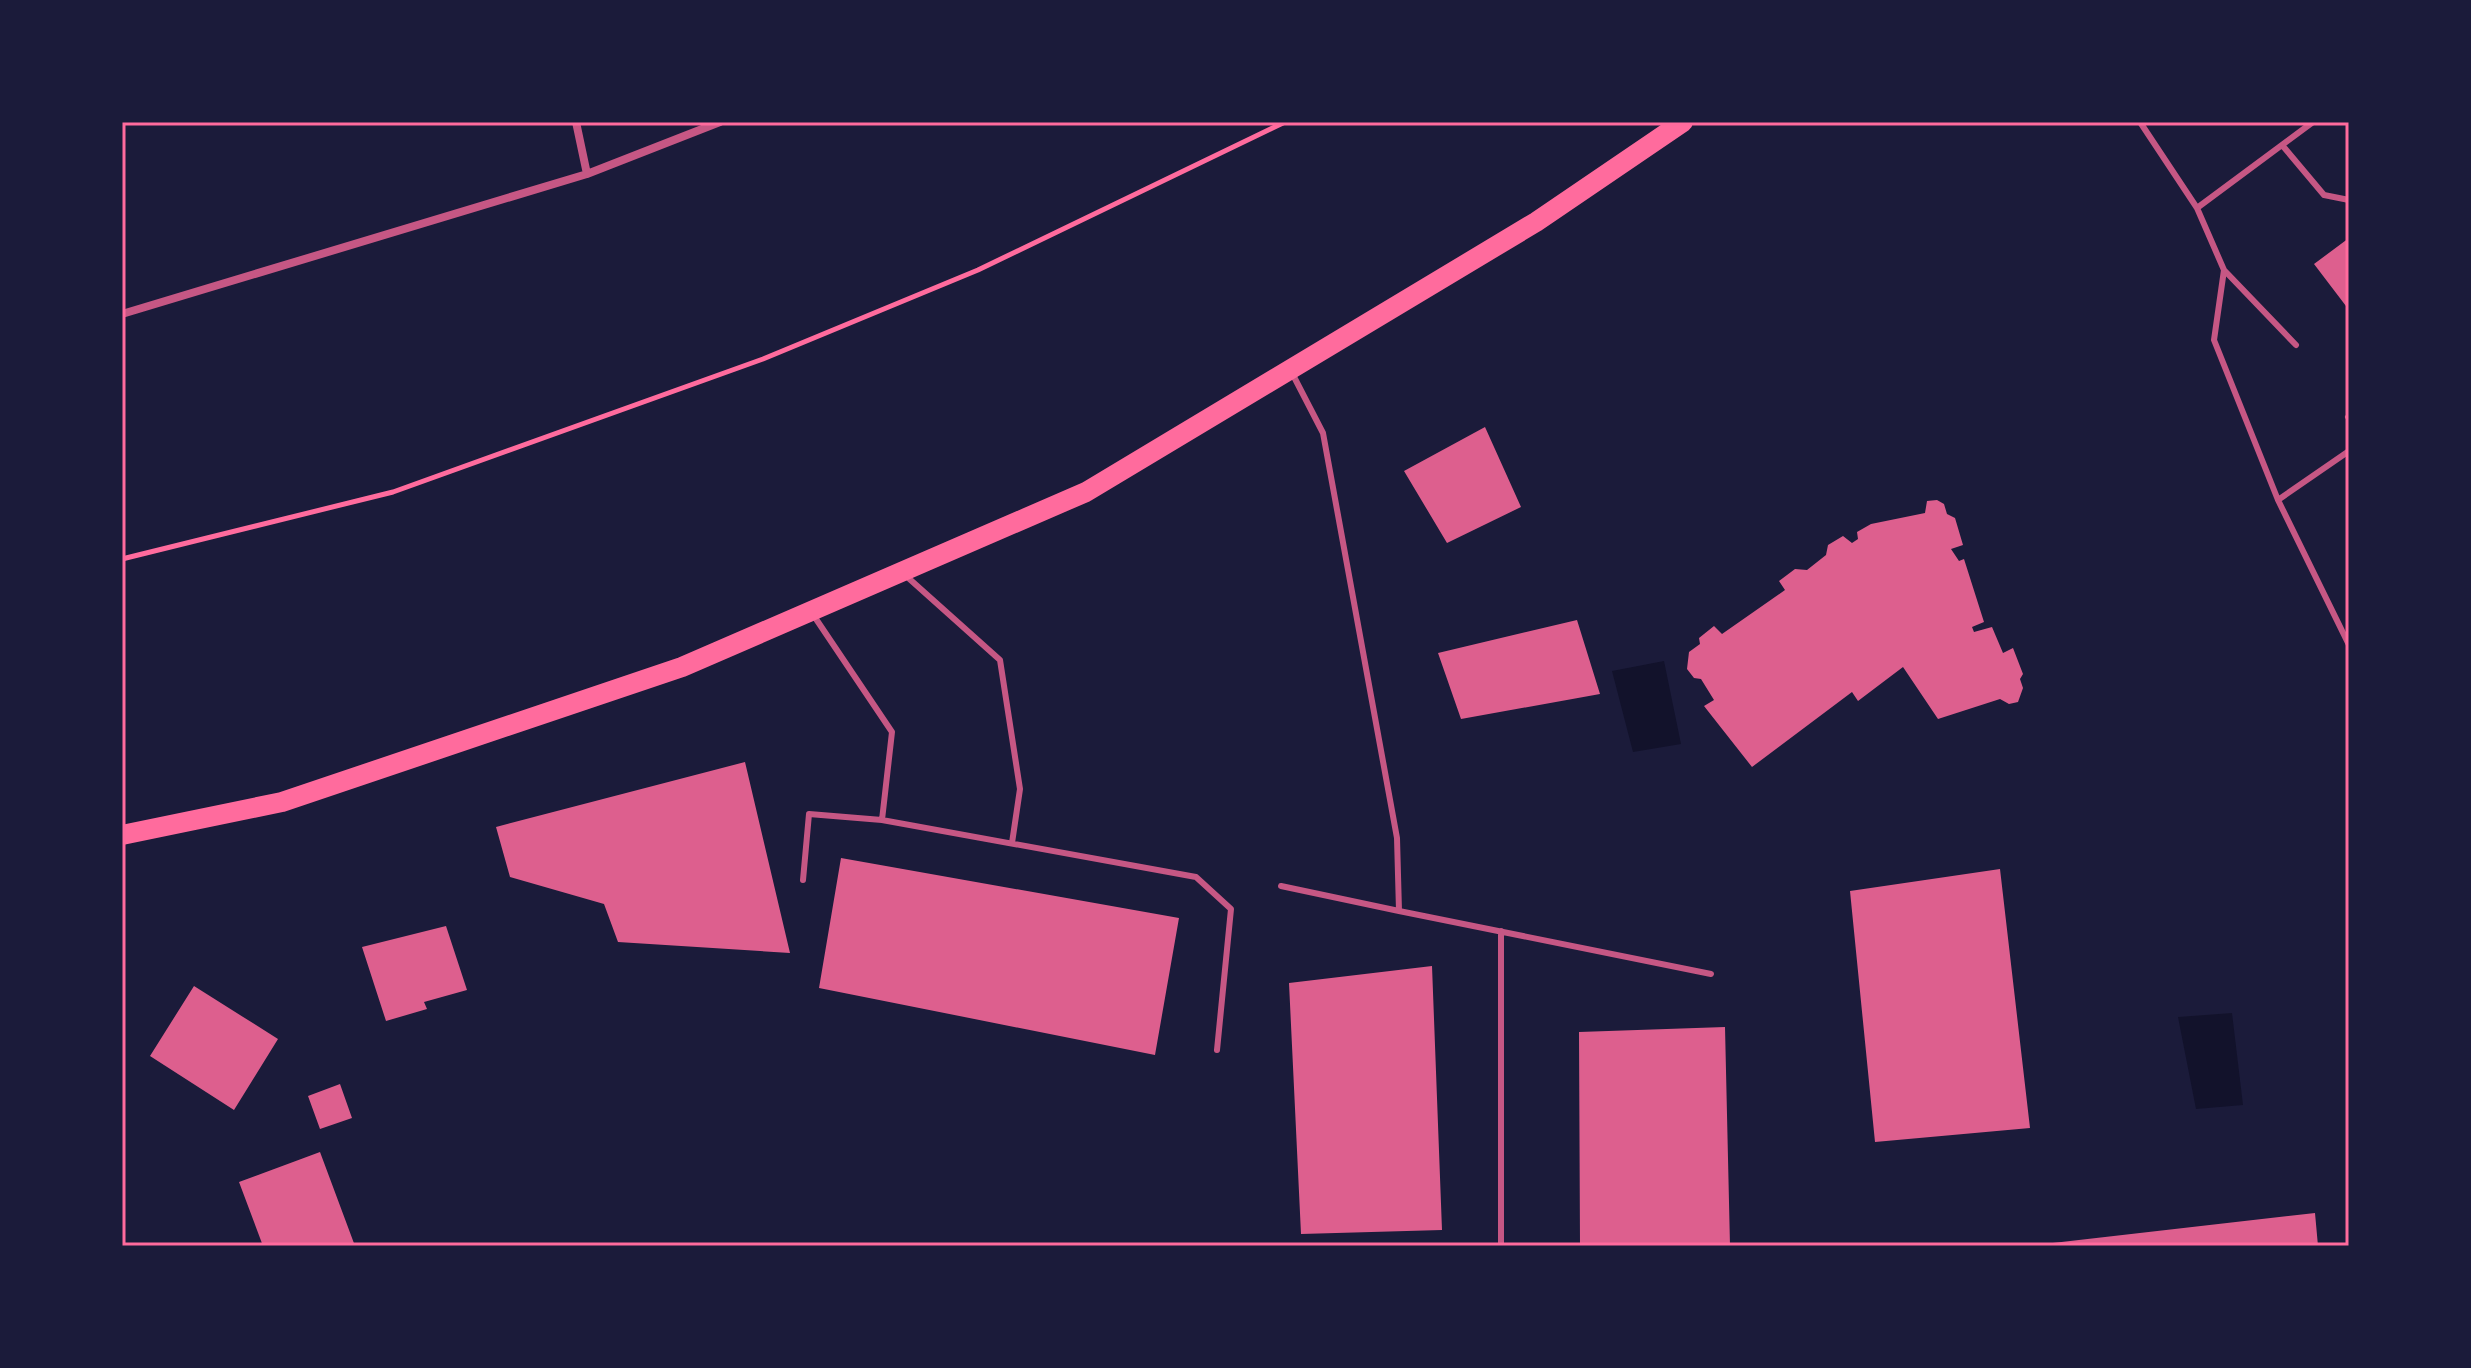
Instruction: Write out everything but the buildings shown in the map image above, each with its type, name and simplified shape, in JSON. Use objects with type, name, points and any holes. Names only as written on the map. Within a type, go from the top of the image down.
[{"type":"main road","points":[[122,835],[282,802],[682,667],[1086,492],[1536,222],[1683,122]]},
{"type":"street","points":[[576,122],[587,174]]},
{"type":"street","points":[[122,314],[587,174],[720,122]]},
{"type":"lane","points":[[2140,122],[2197,208],[2224,270],[2296,345]]},
{"type":"lane","points":[[2197,208],[2313,122]]},
{"type":"lane","points":[[2282,145],[2324,195],[2349,200]]},
{"type":"lane","points":[[2224,270],[2214,340],[2278,500],[2349,645]]},
{"type":"lane","points":[[1291,370],[1323,433],[1397,838],[1399,911]]},
{"type":"lane","points":[[2278,500],[2349,451]]},
{"type":"lane","points":[[901,572],[1000,660],[1020,789],[1012,843]]},
{"type":"lane","points":[[811,611],[892,732],[882,820]]},
{"type":"lane","points":[[803,880],[809,814],[882,820],[1196,877],[1231,909],[1217,1050]]},
{"type":"lane","points":[[1281,886],[1711,974]]},
{"type":"lane","points":[[1501,931],[1501,1246]]},
{"type":"path","points":[[122,559],[393,492],[763,359],[978,270],[1285,122]]},
{"type":"shaded area","points":[[1664,661],[1681,744],[1633,752],[1612,671]]},
{"type":"shaded area","points":[[2232,1013],[2243,1105],[2196,1109],[2178,1017]]}]
